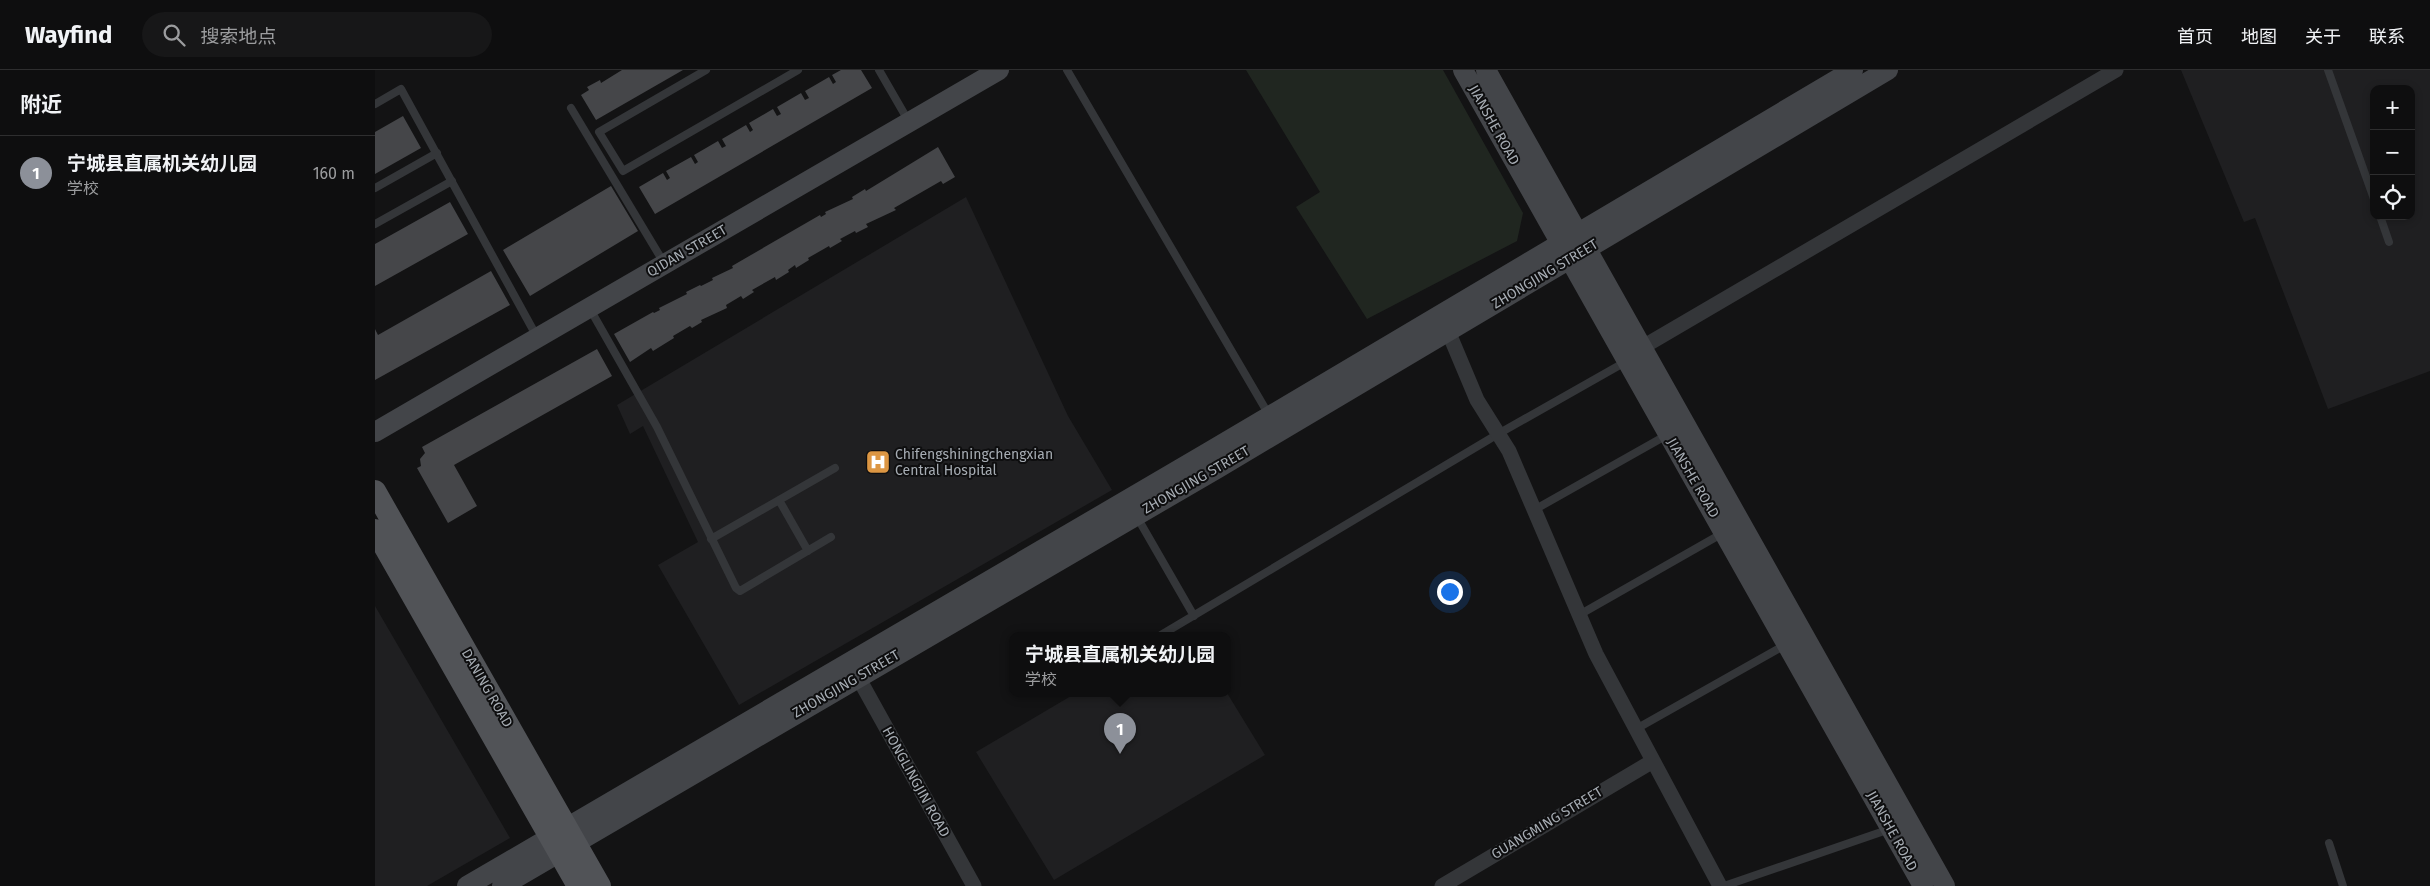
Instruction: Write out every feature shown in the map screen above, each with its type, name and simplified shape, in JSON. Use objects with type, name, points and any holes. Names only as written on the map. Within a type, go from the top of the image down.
[{"type":"main road","name":"QIDAN STREET","points":[[375,432],[999,70]]},
{"type":"main road","name":"JIANSHE ROAD","points":[[1463,70],[1573,246],[1634,355],[1945,886]]},
{"type":"main road","name":"ZHONGJING STREET","points":[[467,886],[563,840],[858,677],[1136,515],[1448,331],[1573,246],[1853,70]]},
{"type":"main road","name":"ZHONGJING STREET","points":[[502,886],[563,840],[1269,416],[1888,70]]},
{"type":"main road","name":"JIANSHE ROAD","points":[[1490,71],[1573,246]]},
{"type":"main road","name":"JIANSHE ROAD","points":[[1634,355],[1669,435],[1923,886]]},
{"type":"main road","name":"DANING ROAD","points":[[375,491],[563,840],[578,886]]},
{"type":"main road","name":"DANING ROAD","points":[[375,530],[563,840],[600,886]]},
{"type":"street","points":[[1634,355],[2116,70]]},
{"type":"street","points":[[1448,331],[1477,400],[1509,451],[1596,654],[1720,886]]},
{"type":"street","name":"HONGLINGJIN ROAD","points":[[858,677],[974,886]]},
{"type":"street","name":"GUANGMING STREET","points":[[1442,886],[1653,761]]},
{"type":"lane","points":[[707,70],[599,132],[623,171],[798,70]]},
{"type":"lane","points":[[879,70],[909,122]]},
{"type":"lane","points":[[1067,70],[1269,416]]},
{"type":"lane","points":[[2328,70],[2370,188]]},
{"type":"lane","points":[[375,104],[401,89],[537,338]]},
{"type":"lane","points":[[571,108],[664,264]]},
{"type":"lane","points":[[375,188],[437,154]]},
{"type":"lane","points":[[375,224],[452,181]]},
{"type":"lane","points":[[2381,220],[2389,242]]},
{"type":"lane","points":[[589,308],[657,427],[736,588],[740,591],[831,537]]},
{"type":"lane","points":[[1166,632],[1634,355]]},
{"type":"lane","points":[[1534,510],[1669,435]]},
{"type":"lane","points":[[711,539],[835,468]]},
{"type":"lane","points":[[779,500],[808,551]]},
{"type":"lane","points":[[1136,515],[1194,616]]},
{"type":"lane","points":[[1579,614],[1724,532]]},
{"type":"lane","points":[[1636,729],[1787,643]]},
{"type":"lane","points":[[1724,886],[1891,828]]},
{"type":"lane","points":[[2329,843],[2343,886]]},
{"type":"shaded area","points":[[1246,70],[1443,70],[1523,213],[1517,241],[1367,319],[1296,207],[1320,192]]},
{"type":"shaded area","points":[[2181,70],[2430,70],[2430,371],[2328,409],[2255,218],[2244,222]]},
{"type":"shaded area","name":"Chifengshiningchengxian Central Hospital","points":[[966,197],[1068,416],[1112,490],[739,705],[658,565],[698,542],[643,426],[630,434],[617,405]]},
{"type":"shaded area","points":[[375,606],[510,838],[427,886],[375,886]]},
{"type":"shaded area","points":[[1069,697],[1229,697],[1265,755],[1054,880],[976,752]]},
{"type":"building","points":[[622,70],[683,70],[596,120],[581,95],[589,90],[587,87],[600,80],[601,83]]},
{"type":"building","points":[[841,70],[861,70],[872,88],[655,214],[639,187],[663,173],[667,180],[670,178],[666,171],[691,157],[695,164],[698,162],[694,155],[718,141],[722,148],[726,146],[722,139],[746,125],[750,132],[753,130],[749,123],[773,109],[777,116],[781,114],[777,107],[801,93],[805,100],[809,98],[805,91],[829,77],[833,84],[836,82],[832,75]]},
{"type":"building","points":[[403,116],[421,148],[375,174],[375,132]]},
{"type":"building","points":[[938,147],[955,177],[943,184],[941,181],[894,208],[896,210],[866,224],[868,227],[840,239],[842,241],[808,258],[809,260],[796,268],[795,265],[788,270],[789,272],[776,280],[775,277],[752,290],[754,292],[743,299],[741,296],[726,305],[727,308],[701,320],[702,322],[692,328],[690,326],[653,351],[651,348],[630,362],[614,334],[660,310],[659,308],[687,294],[686,292],[713,280],[712,278],[733,268],[732,266],[820,215],[821,217],[826,214],[825,212],[853,199],[852,197],[865,189],[866,191]]},
{"type":"building","points":[[611,186],[638,231],[530,296],[503,250]]},
{"type":"building","points":[[450,202],[468,234],[375,286],[375,244]]},
{"type":"building","points":[[491,271],[510,305],[375,380],[375,329],[378,335]]},
{"type":"building","points":[[597,349],[612,376],[454,465],[477,506],[448,523],[417,468],[421,466],[420,459],[425,453],[422,447]]},
{"type":"place","name":"Chifengshiningchengxian Central Hospital","points":[[878,462]]},
{"type":"place","name":"宁城县直属机关幼儿园","points":[[1120,754]]}]
